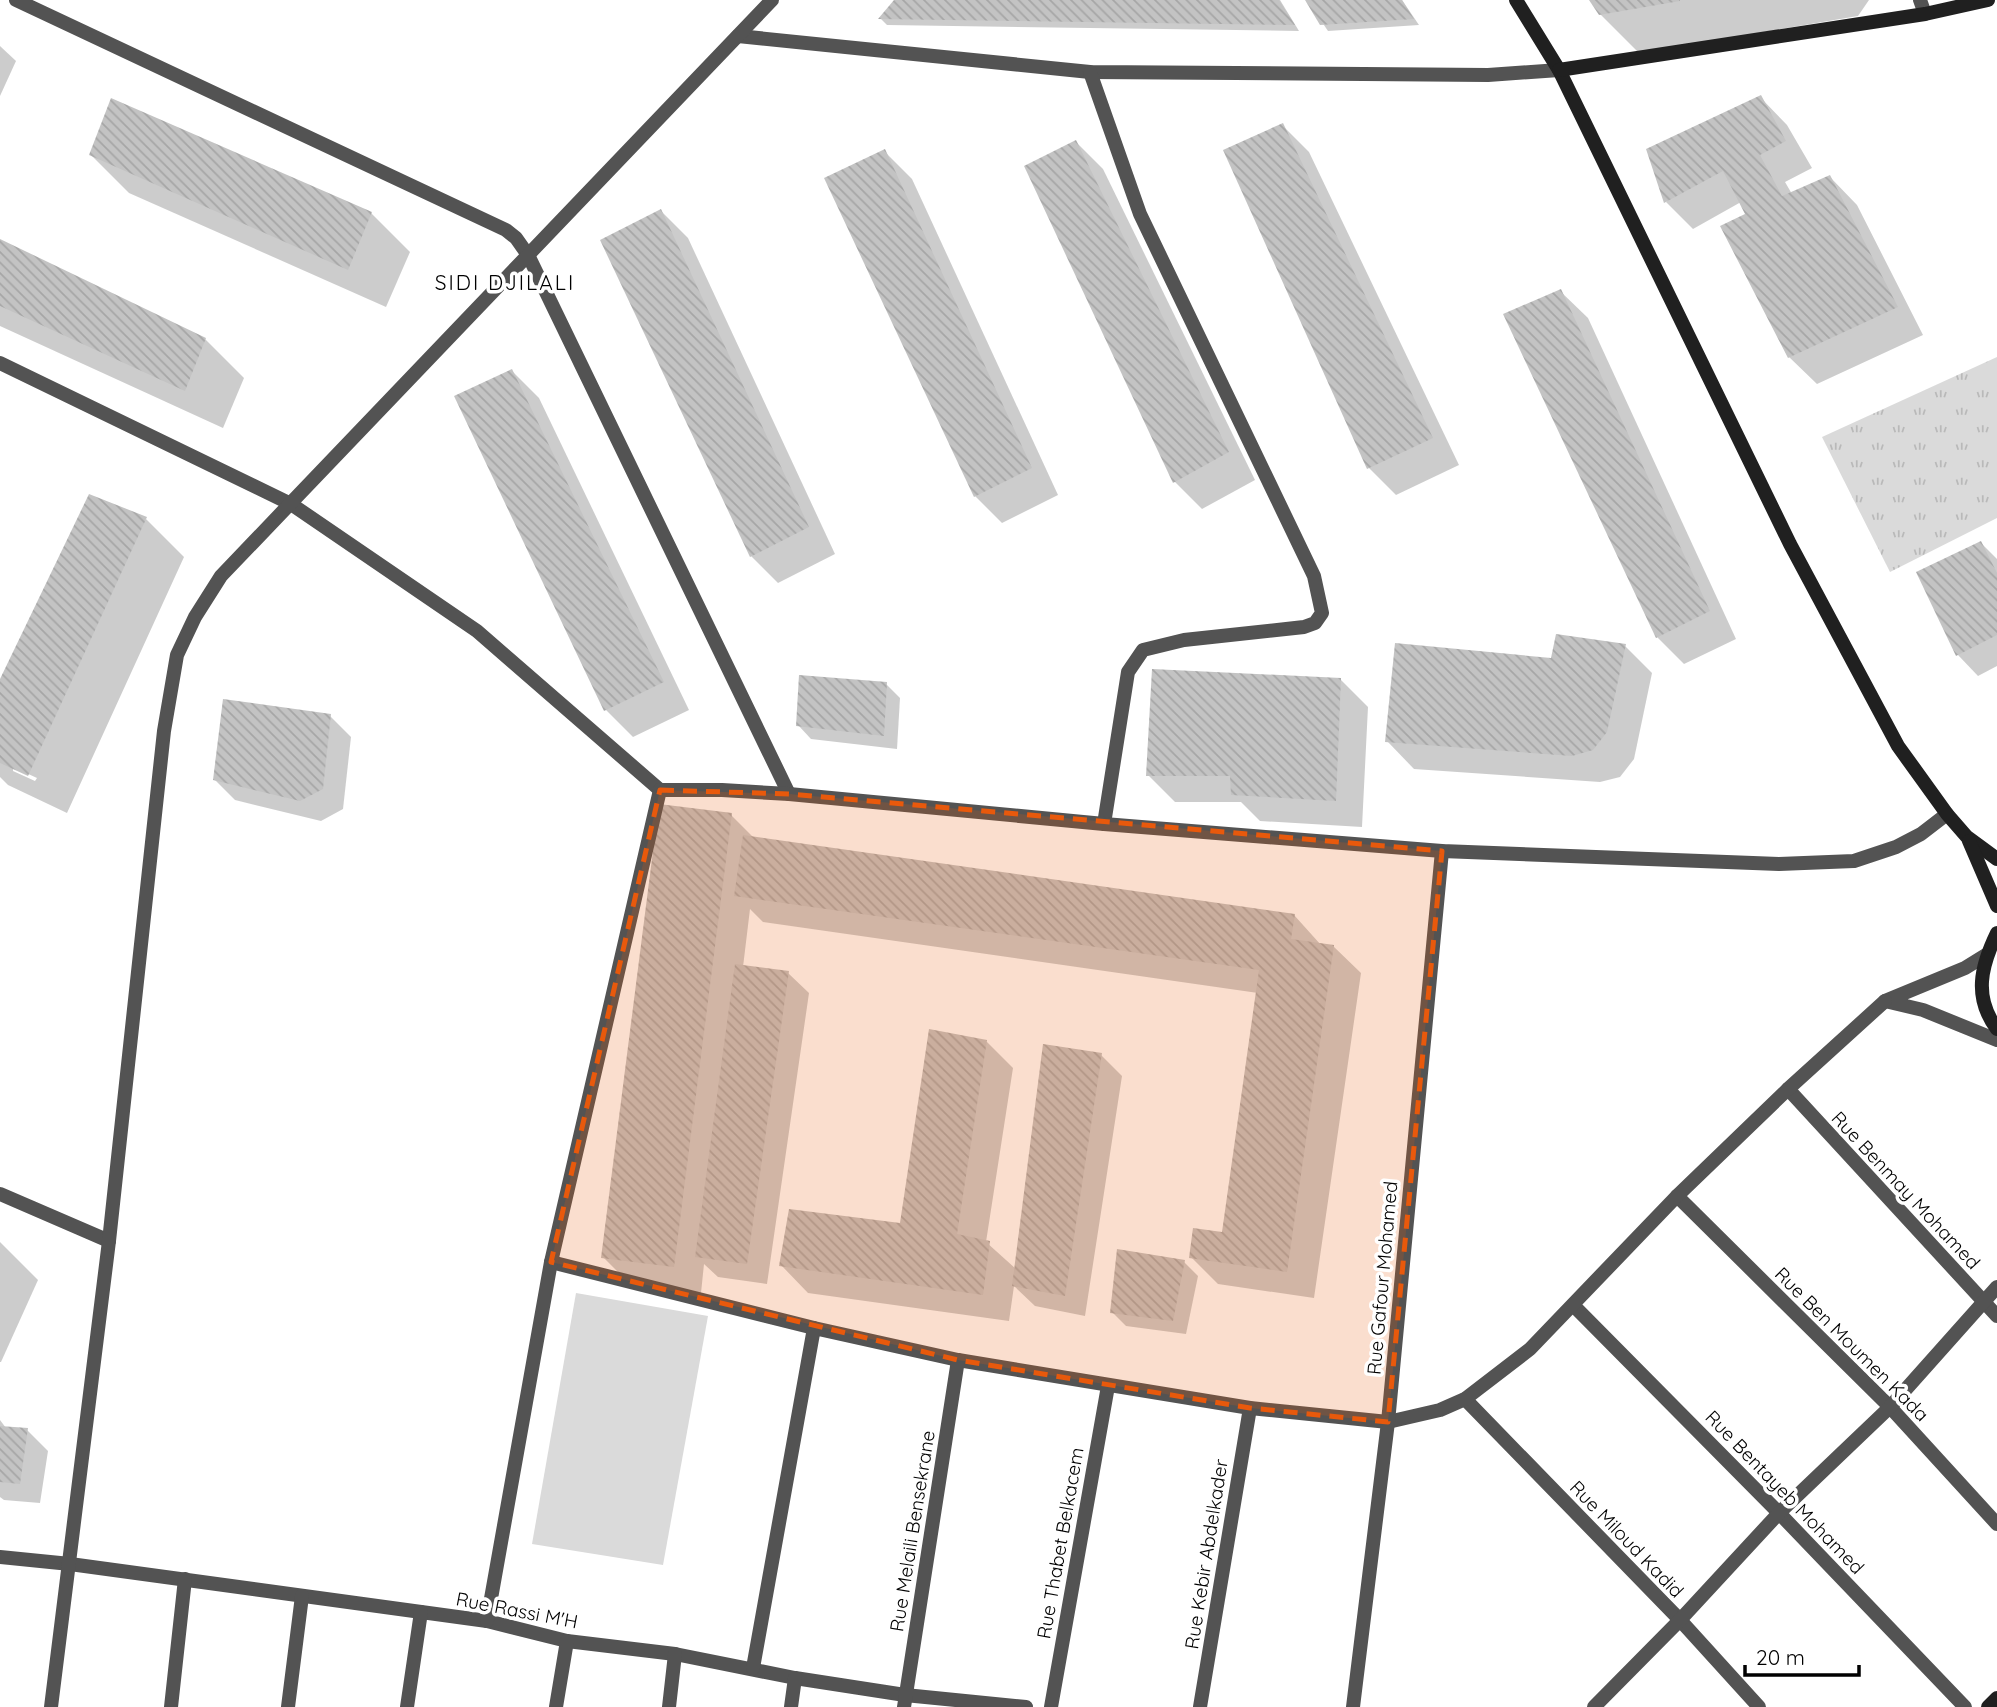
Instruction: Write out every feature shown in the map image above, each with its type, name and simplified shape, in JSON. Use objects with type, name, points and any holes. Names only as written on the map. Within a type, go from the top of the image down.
[{"type":"main road","points":[[1517,0],[1559,70],[1790,544],[1898,746],[1967,837],[1997,859]]},
{"type":"main road","points":[[1559,70],[1923,7],[1987,0]]},
{"type":"main road","points":[[1967,837],[1997,906]]},
{"type":"main road","points":[[1997,933],[1986,955],[1982,972],[1983,999],[1997,1029]]},
{"type":"main road","points":[[1988,1707],[1997,1698]]},
{"type":"street","points":[[16,0],[506,230],[516,238],[528,255],[789,794]]},
{"type":"street","points":[[51,1707],[109,1241],[164,731],[177,655],[195,617],[221,576],[772,0]]},
{"type":"street","points":[[738,36],[1090,72],[1488,75],[1559,70]]},
{"type":"street","points":[[1090,72],[1140,214],[1314,576],[1322,613],[1315,623],[1304,627],[1184,639],[1143,650],[1128,672],[1104,824]]},
{"type":"street","points":[[0,363],[291,504],[477,631],[660,790],[789,794],[1442,852],[1779,864],[1854,861],[1896,847],[1921,835],[1947,814]]},
{"type":"street","points":[[487,1621],[551,1262],[660,790]]},
{"type":"street","name":"Rue Gafour Mohamed","points":[[1353,1707],[1388,1422],[1442,852]]},
{"type":"street","points":[[551,1262],[814,1328],[958,1360],[1250,1408],[1388,1422],[1440,1410],[1465,1399],[1530,1349],[1574,1306],[1676,1196],[1885,1000],[1965,968],[1986,955]]},
{"type":"street","points":[[1885,1000],[1923,1010],[1997,1041]]},
{"type":"street","name":"Rue Benmay Mohamed","points":[[1788,1089],[1997,1316]]},
{"type":"street","points":[[0,1194],[109,1241]]},
{"type":"street","name":"Rue Ben Moumen Kada","points":[[1676,1196],[1890,1407],[1997,1524]]},
{"type":"street","points":[[1594,1707],[1680,1620],[1779,1513],[1890,1407],[1997,1287]]},
{"type":"street","name":"Rue Bentayeb Mohamed","points":[[1574,1306],[1779,1513],[1965,1707]]},
{"type":"street","points":[[753,1668],[814,1328]]},
{"type":"street","name":"Rue Melaili Bensekrane","points":[[904,1701],[958,1360]]},
{"type":"street","name":"Rue Thabet Belkacem","points":[[1051,1707],[1108,1386]]},
{"type":"street","name":"Rue Miloud Kadid","points":[[1465,1399],[1680,1620],[1759,1707]]},
{"type":"street","name":"Rue Kebir Abdelkader","points":[[1200,1707],[1250,1408]]},
{"type":"street","name":"Rue Rassi M'H","points":[[0,1557],[70,1563],[487,1621],[567,1641],[675,1654],[904,1701],[1026,1707]]},
{"type":"street","points":[[171,1707],[184,1579]]},
{"type":"street","points":[[288,1707],[302,1596]]},
{"type":"street","points":[[407,1707],[421,1612]]},
{"type":"street","points":[[556,1707],[567,1641]]},
{"type":"street","points":[[669,1707],[675,1654]]},
{"type":"street","points":[[791,1707],[795,1678]]},
{"type":"highlighted area","points":[[660,790],[789,794],[1442,851],[1388,1422],[1250,1408],[958,1360],[551,1262]]},
{"type":"green space","points":[[1997,357],[1997,518],[1890,572],[1822,437]]},
{"type":"green space","points":[[576,1293],[708,1316],[663,1565],[532,1544]]},
{"type":"building","points":[[894,0],[1279,0],[1295,25],[878,19]]},
{"type":"building","points":[[1305,0],[1402,0],[1414,19],[1320,25]]},
{"type":"building","points":[[1589,0],[1680,0],[1680,1],[1599,15]]},
{"type":"building","points":[[1761,95],[1786,141],[1760,155],[1782,196],[1830,175],[1898,307],[1788,358],[1720,226],[1745,214],[1723,171],[1664,203],[1646,149]]},
{"type":"building","points":[[111,98],[372,212],[348,270],[89,155]]},
{"type":"building","points":[[1283,123],[1433,438],[1367,469],[1223,150]]},
{"type":"building","points":[[1076,140],[1229,452],[1173,483],[1024,166]]},
{"type":"building","points":[[885,149],[1032,468],[974,497],[824,178]]},
{"type":"building","points":[[661,209],[809,527],[750,557],[600,240]]},
{"type":"building","points":[[0,239],[206,338],[185,391],[0,306]]},
{"type":"building","points":[[1561,289],[1710,611],[1656,638],[1503,314]]},
{"type":"building","points":[[512,369],[664,682],[604,711],[454,396]]},
{"type":"building","points":[[89,494],[147,517],[28,776],[0,763],[0,679]]},
{"type":"building","points":[[1981,541],[1997,573],[1997,635],[1956,656],[1916,572]]},
{"type":"building","points":[[1556,634],[1626,644],[1607,732],[1593,750],[1572,756],[1385,742],[1395,643],[1551,658]]},
{"type":"building","points":[[1152,669],[1341,678],[1336,801],[1231,795],[1230,776],[1146,776]]},
{"type":"building","points":[[799,675],[887,682],[884,736],[796,726]]},
{"type":"building","points":[[223,699],[331,714],[323,789],[300,801],[213,780]]},
{"type":"building","points":[[659,804],[732,813],[674,1267],[601,1258]]},
{"type":"building","points":[[743,835],[1295,914],[1291,939],[1334,945],[1287,1272],[1189,1258],[1193,1228],[1222,1232],[1259,970],[734,896]]},
{"type":"building","points":[[735,964],[789,971],[747,1264],[695,1257]]},
{"type":"building","points":[[929,1029],[987,1040],[957,1234],[990,1241],[983,1295],[779,1266],[789,1209],[900,1223]]},
{"type":"building","points":[[1043,1044],[1102,1053],[1065,1296],[1012,1286]]},
{"type":"building","points":[[1117,1249],[1185,1260],[1173,1321],[1110,1313]]},
{"type":"building","points":[[0,1426],[28,1428],[20,1484],[0,1482]]},
{"type":"district","name":"SIDI DJILALI","points":[[505,283]]}]
